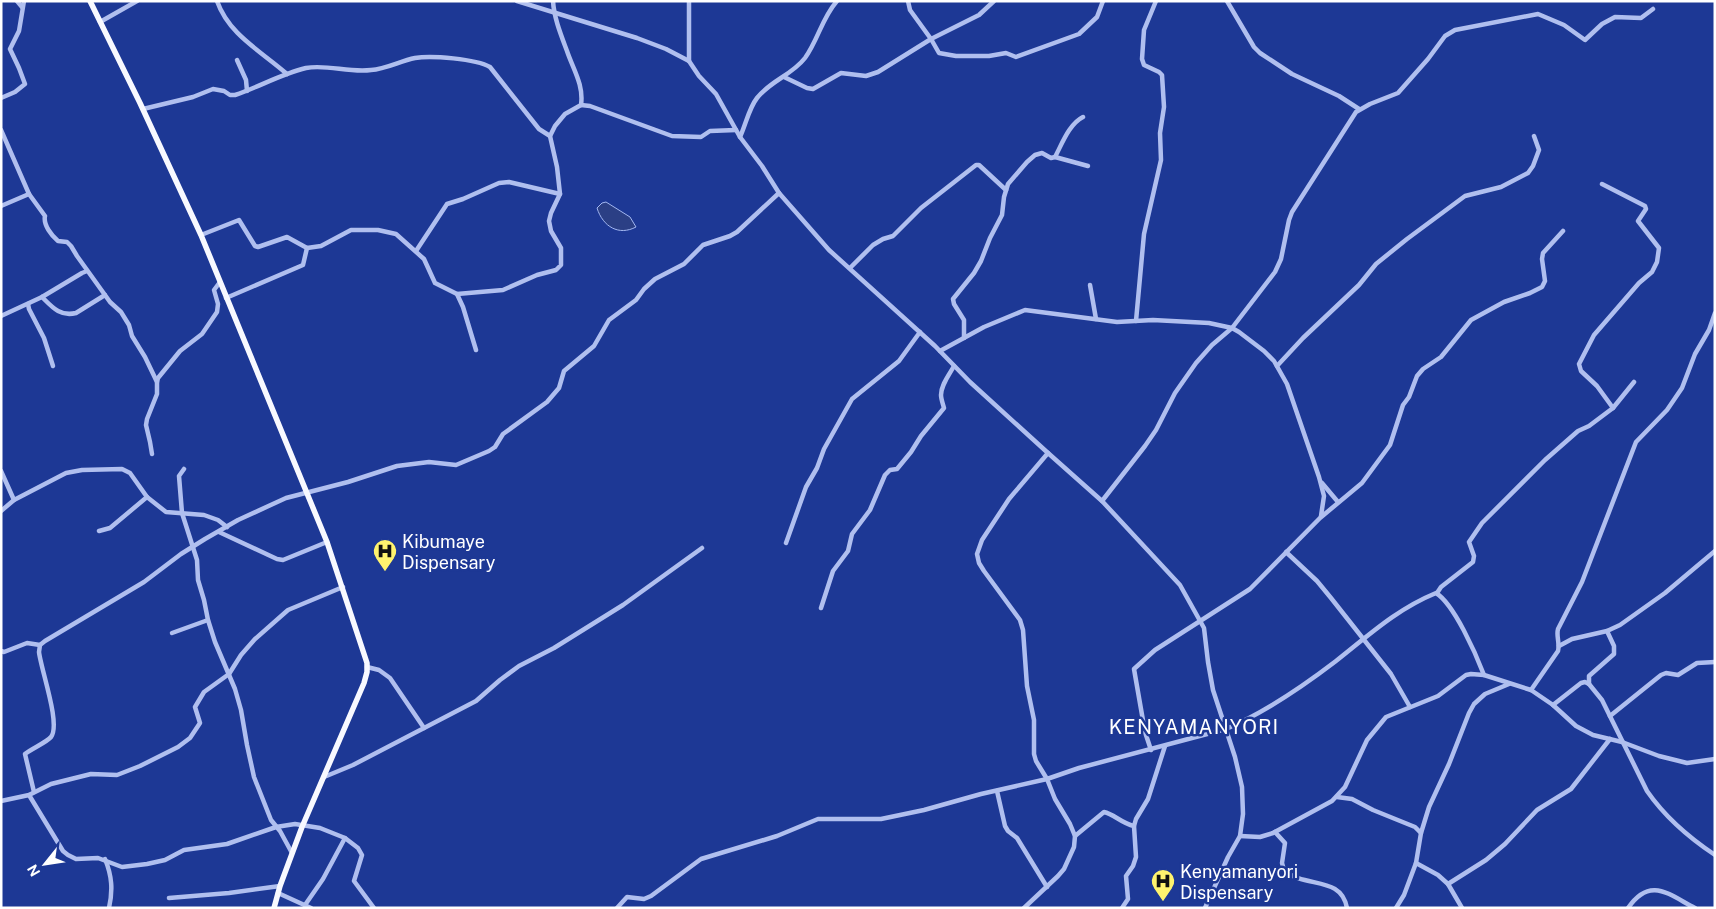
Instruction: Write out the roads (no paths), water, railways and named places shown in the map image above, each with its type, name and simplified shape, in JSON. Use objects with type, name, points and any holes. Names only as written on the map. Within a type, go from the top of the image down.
[{"type":"main road","points":[[90,1],[143,109],[201,235],[327,542],[343,587],[367,667],[364,683],[302,826],[274,908]]},
{"type":"street","points":[[17,1],[22,7]]},
{"type":"street","points":[[1,98],[15,92],[25,84],[10,49],[20,27],[24,1]]},
{"type":"street","points":[[100,22],[137,1]]},
{"type":"street","points":[[218,1],[227,21],[238,34],[287,74]]},
{"type":"street","points":[[517,1],[637,38],[689,61],[699,76],[716,94],[736,130],[779,192],[829,250],[920,332],[1048,453],[1102,500],[1180,585],[1202,622],[1214,690],[1242,778],[1243,814],[1240,836],[1205,908]]},
{"type":"street","points":[[553,1],[554,12],[567,52],[577,74],[581,105]]},
{"type":"street","points":[[689,1],[689,61]]},
{"type":"street","points":[[740,136],[758,97],[804,60],[827,13],[838,1]]},
{"type":"street","points":[[908,1],[910,10],[931,39],[937,51],[944,54],[988,56],[1006,53],[1012,56],[1019,56],[1078,34],[1097,17],[1104,1]]},
{"type":"street","points":[[784,77],[812,89],[841,73],[860,76],[871,75],[906,56],[931,39],[979,15],[994,1]]},
{"type":"street","points":[[1136,321],[1144,234],[1161,160],[1160,133],[1164,101],[1162,75],[1160,72],[1144,65],[1142,59],[1144,30],[1156,1]]},
{"type":"street","points":[[1226,1],[1254,47],[1260,53],[1292,74],[1338,96],[1359,109]]},
{"type":"street","points":[[1102,500],[1145,446],[1180,385],[1196,363],[1212,345],[1232,328],[1275,272],[1281,258],[1292,212],[1359,109],[1392,96],[1401,90],[1428,60],[1445,36],[1455,30],[1538,14],[1564,25],[1585,40],[1610,19],[1618,16],[1641,18],[1653,9]]},
{"type":"street","points":[[143,109],[186,99],[213,89],[224,91],[230,95],[247,91],[287,74],[317,67],[370,70],[415,58],[432,57],[482,62],[490,67],[539,129],[550,136]]},
{"type":"street","points":[[238,60],[246,80],[247,91]]},
{"type":"street","points":[[201,235],[239,220],[255,246],[258,247],[287,237],[307,248],[320,246],[351,230],[365,229],[393,232],[426,262],[435,283],[457,294],[503,290],[536,275],[560,268],[561,248],[551,231],[549,221],[550,212],[560,194],[557,167],[550,136],[555,126],[565,114],[581,105],[590,106],[672,136],[701,137],[710,132],[736,130]]},
{"type":"street","points":[[1055,157],[1076,122],[1082,117]]},
{"type":"street","points":[[1,130],[29,194],[45,216],[45,224],[56,240],[67,242],[72,246],[105,296],[117,308],[129,325],[132,336],[157,382]]},
{"type":"street","points":[[1277,366],[1303,338],[1359,285],[1376,264],[1406,239],[1465,196],[1501,188],[1528,173],[1539,150],[1534,136]]},
{"type":"street","points":[[964,338],[964,320],[954,304],[953,298],[974,273],[981,261],[1002,215],[1006,190],[1014,176],[1036,155],[1042,153],[1050,158],[1055,157],[1088,166]]},
{"type":"street","points":[[850,268],[873,245],[893,236],[921,208],[976,165],[979,165],[1006,190]]},
{"type":"street","points":[[416,251],[447,204],[499,183],[509,182],[560,194]]},
{"type":"street","points":[[1602,184],[1645,206],[1646,209],[1638,221],[1659,248],[1655,268],[1639,283],[1594,335],[1579,364],[1581,371],[1597,386],[1612,408]]},
{"type":"street","points":[[1,651],[4,652],[27,643],[40,646],[144,582],[181,554],[238,520],[271,504],[396,466],[429,462],[461,464],[489,451],[495,447],[504,434],[547,402],[559,388],[564,371],[594,346],[610,320],[636,300],[655,279],[684,264],[703,245],[737,232],[779,192]]},
{"type":"street","points":[[1,206],[29,194]]},
{"type":"street","points":[[1151,750],[1145,732],[1134,669],[1155,650],[1202,622],[1250,589],[1320,518],[1362,483],[1387,449],[1415,379],[1423,370],[1441,357],[1471,320],[1492,308],[1530,293],[1544,285],[1543,253],[1563,231]]},
{"type":"street","points":[[226,298],[302,265],[307,248]]},
{"type":"street","points":[[1,316],[42,297],[82,272],[87,271]]},
{"type":"street","points":[[152,454],[146,418],[157,394],[158,378],[180,352],[202,334],[217,312],[218,304],[214,290],[220,282]]},
{"type":"street","points":[[1090,285],[1096,319]]},
{"type":"street","points":[[457,294],[463,307],[476,350]]},
{"type":"street","points":[[42,297],[56,311],[71,314],[105,296]]},
{"type":"street","points":[[28,304],[44,338],[53,366]]},
{"type":"street","points":[[940,352],[984,327],[1025,310],[1117,322],[1153,320],[1209,323],[1232,328],[1264,351],[1277,366],[1294,402],[1324,496],[1320,518]]},
{"type":"street","points":[[1531,690],[1556,655],[1559,646],[1558,628],[1582,582],[1636,442],[1667,410],[1682,388],[1695,354],[1715,313]]},
{"type":"street","points":[[786,542],[806,487],[817,468],[832,433],[848,406],[857,395],[898,361],[920,332]]},
{"type":"street","points":[[821,608],[833,570],[848,551],[854,529],[863,521],[870,510],[885,475],[890,470],[897,469],[912,452],[921,436],[944,408],[941,395],[942,390],[954,366]]},
{"type":"street","points":[[617,908],[627,897],[644,898],[651,896],[701,859],[753,844],[818,819],[881,819],[924,810],[1047,779],[1079,768],[1165,746],[1226,728],[1258,714],[1312,679],[1382,623],[1415,603],[1438,593],[1441,587],[1473,562],[1474,556],[1469,542],[1482,523],[1554,451],[1578,431],[1592,424],[1612,408],[1634,382]]},
{"type":"street","points":[[1024,908],[1064,869],[1074,847],[1075,836],[1034,754],[1034,720],[1027,686],[1023,630],[1020,620],[984,571],[979,563],[977,554],[982,540],[1009,499],[1048,453]]},
{"type":"street","points":[[1,512],[14,500],[66,474],[82,470],[122,469],[130,473],[147,498],[166,512],[212,518],[227,527]]},
{"type":"street","points":[[184,469],[179,476],[182,514],[196,560],[198,580],[208,620],[215,642],[230,674],[241,710],[254,777],[268,814],[292,852]]},
{"type":"street","points":[[1,470],[14,500]]},
{"type":"street","points":[[1319,477],[1338,502]]},
{"type":"street","points":[[99,531],[110,528],[147,498]]},
{"type":"street","points":[[219,532],[283,560],[327,542]]},
{"type":"street","points":[[324,777],[353,765],[476,701],[519,666],[554,648],[623,605],[702,548]]},
{"type":"street","points":[[1559,646],[1580,636],[1607,631],[1620,625],[1644,609],[1715,551]]},
{"type":"street","points":[[1286,552],[1317,581],[1362,640],[1391,674],[1410,707]]},
{"type":"street","points":[[1,801],[31,793],[51,784],[91,774],[117,775],[136,768],[178,747],[190,738],[199,727],[200,723],[195,706],[199,697],[230,674],[255,639],[288,610],[343,587]]},
{"type":"street","points":[[1438,593],[1466,633],[1484,675]]},
{"type":"street","points":[[172,633],[208,620]]},
{"type":"street","points":[[1607,631],[1614,646],[1614,654],[1588,676],[1590,684],[1602,700],[1647,791],[1667,818],[1698,844],[1715,855]]},
{"type":"street","points":[[40,646],[40,659],[54,717],[54,733],[50,739],[25,754],[31,793],[63,851],[68,856],[76,859],[105,859],[122,867],[165,860],[184,850],[227,844],[276,827],[295,824],[320,828],[345,838],[358,848],[362,855],[354,881],[374,908]]},
{"type":"street","points":[[1610,716],[1661,674],[1678,675],[1697,663],[1715,662]]},
{"type":"street","points":[[367,667],[379,670],[390,678],[424,728]]},
{"type":"street","points":[[1240,836],[1260,837],[1275,832],[1319,809],[1337,797],[1344,787],[1367,740],[1386,717],[1438,696],[1468,674],[1484,675],[1531,690],[1553,705],[1585,732],[1687,763],[1715,758]]},
{"type":"street","points":[[1553,705],[1581,683],[1590,684]]},
{"type":"street","points":[[1396,908],[1407,887],[1416,863],[1421,833],[1437,789],[1469,713],[1474,704],[1485,694],[1509,684]]},
{"type":"street","points":[[1448,884],[1486,860],[1537,810],[1571,789],[1610,739]]},
{"type":"street","points":[[1122,908],[1128,899],[1126,876],[1133,866],[1136,857],[1134,826],[1148,799],[1165,746]]},
{"type":"street","points":[[997,791],[1005,826],[1008,831],[1018,838],[1047,887]]},
{"type":"street","points":[[1337,797],[1352,799],[1373,810],[1415,827],[1421,833]]},
{"type":"street","points":[[1075,836],[1104,812],[1124,824],[1134,826]]},
{"type":"street","points":[[1275,832],[1284,840],[1286,845],[1282,863],[1284,870],[1304,881],[1327,885],[1336,889],[1342,895],[1347,908]]},
{"type":"street","points":[[305,905],[323,879],[345,838]]},
{"type":"street","points":[[105,859],[112,881],[112,895],[109,908]]},
{"type":"street","points":[[1416,863],[1434,872],[1448,884],[1462,908]]},
{"type":"street","points":[[169,898],[280,886]]},
{"type":"street","points":[[1628,908],[1642,892],[1654,889],[1660,890],[1695,908]]},
{"type":"street","points":[[278,893],[311,908]]},
{"type":"water","points":[[606,202],[630,217],[636,227],[630,230],[618,230],[607,225],[597,208]]},
{"type":"place","name":"Kibumaye Dispensary","points":[[385,572]]},
{"type":"place","name":"Kenyamanyori Dispensary","points":[[1163,902]]},
{"type":"district","name":"KENYAMANYORI","points":[[1194,727]]}]
